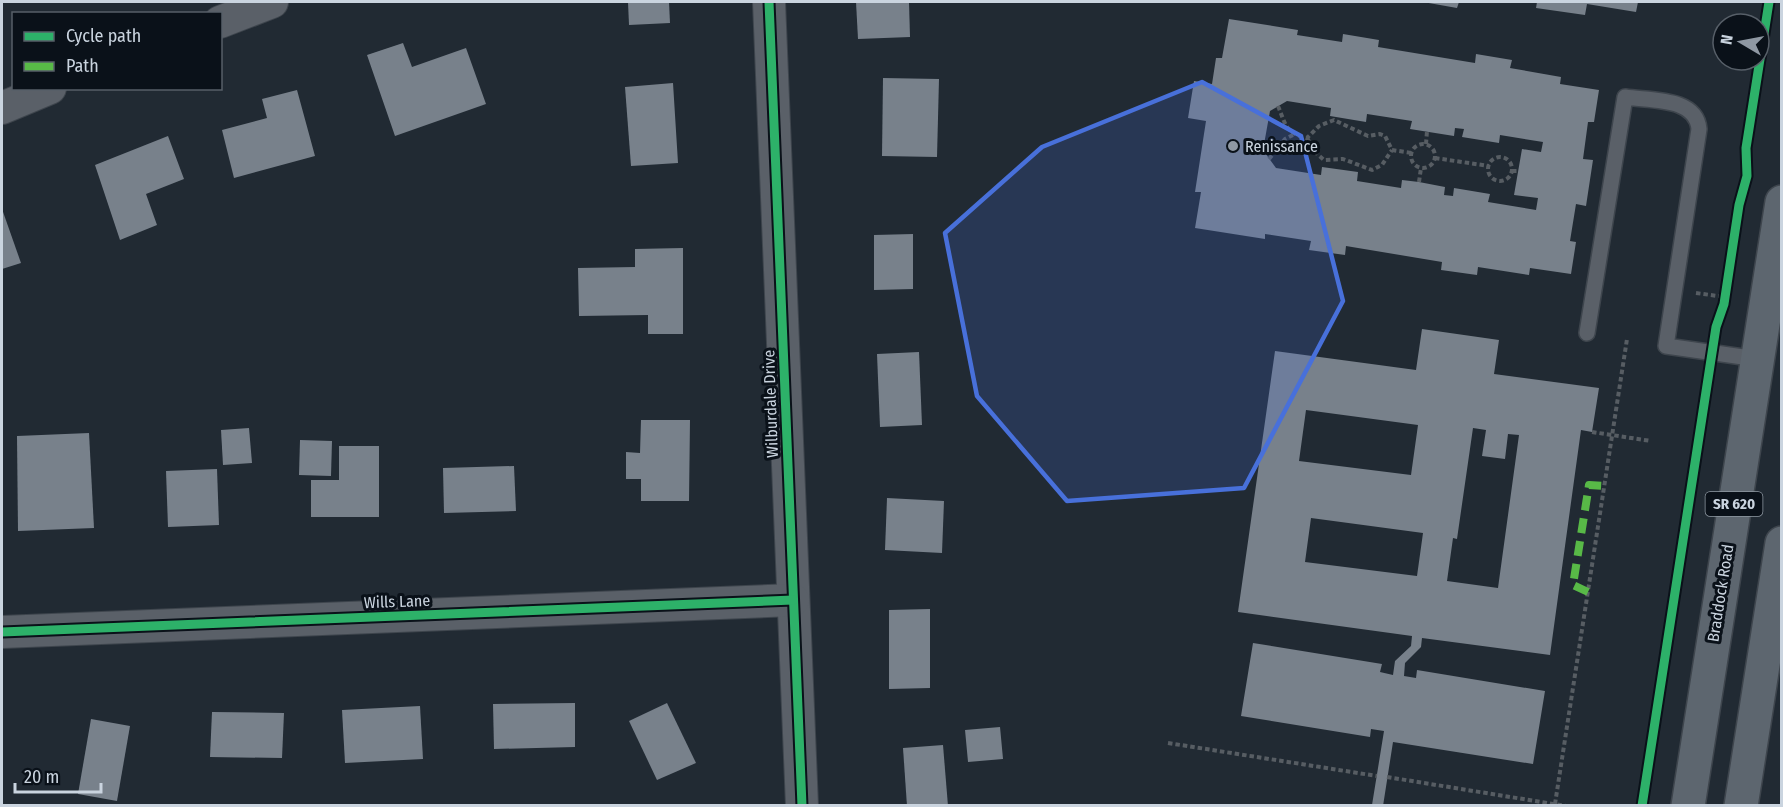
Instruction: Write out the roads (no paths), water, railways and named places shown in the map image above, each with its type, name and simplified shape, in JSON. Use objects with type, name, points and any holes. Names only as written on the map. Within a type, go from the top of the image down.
[{"type":"main road","name":"Braddock Road","points":[[1688,806],[1782,202]]},
{"type":"main road","points":[[1741,806],[1782,543]]},
{"type":"street","points":[[222,21],[272,2]]},
{"type":"street","name":"Wilburdale Drive","points":[[769,2],[802,806]]},
{"type":"street","points":[[2,108],[45,90]]},
{"type":"street","name":"Wills Lane","points":[[2,632],[793,600]]},
{"type":"lane","points":[[1587,333],[1625,97],[1660,102],[1689,108],[1698,121],[1699,129],[1666,346],[1756,359]]},
{"type":"place","name":"Renissance","points":[[1233,146]]}]
